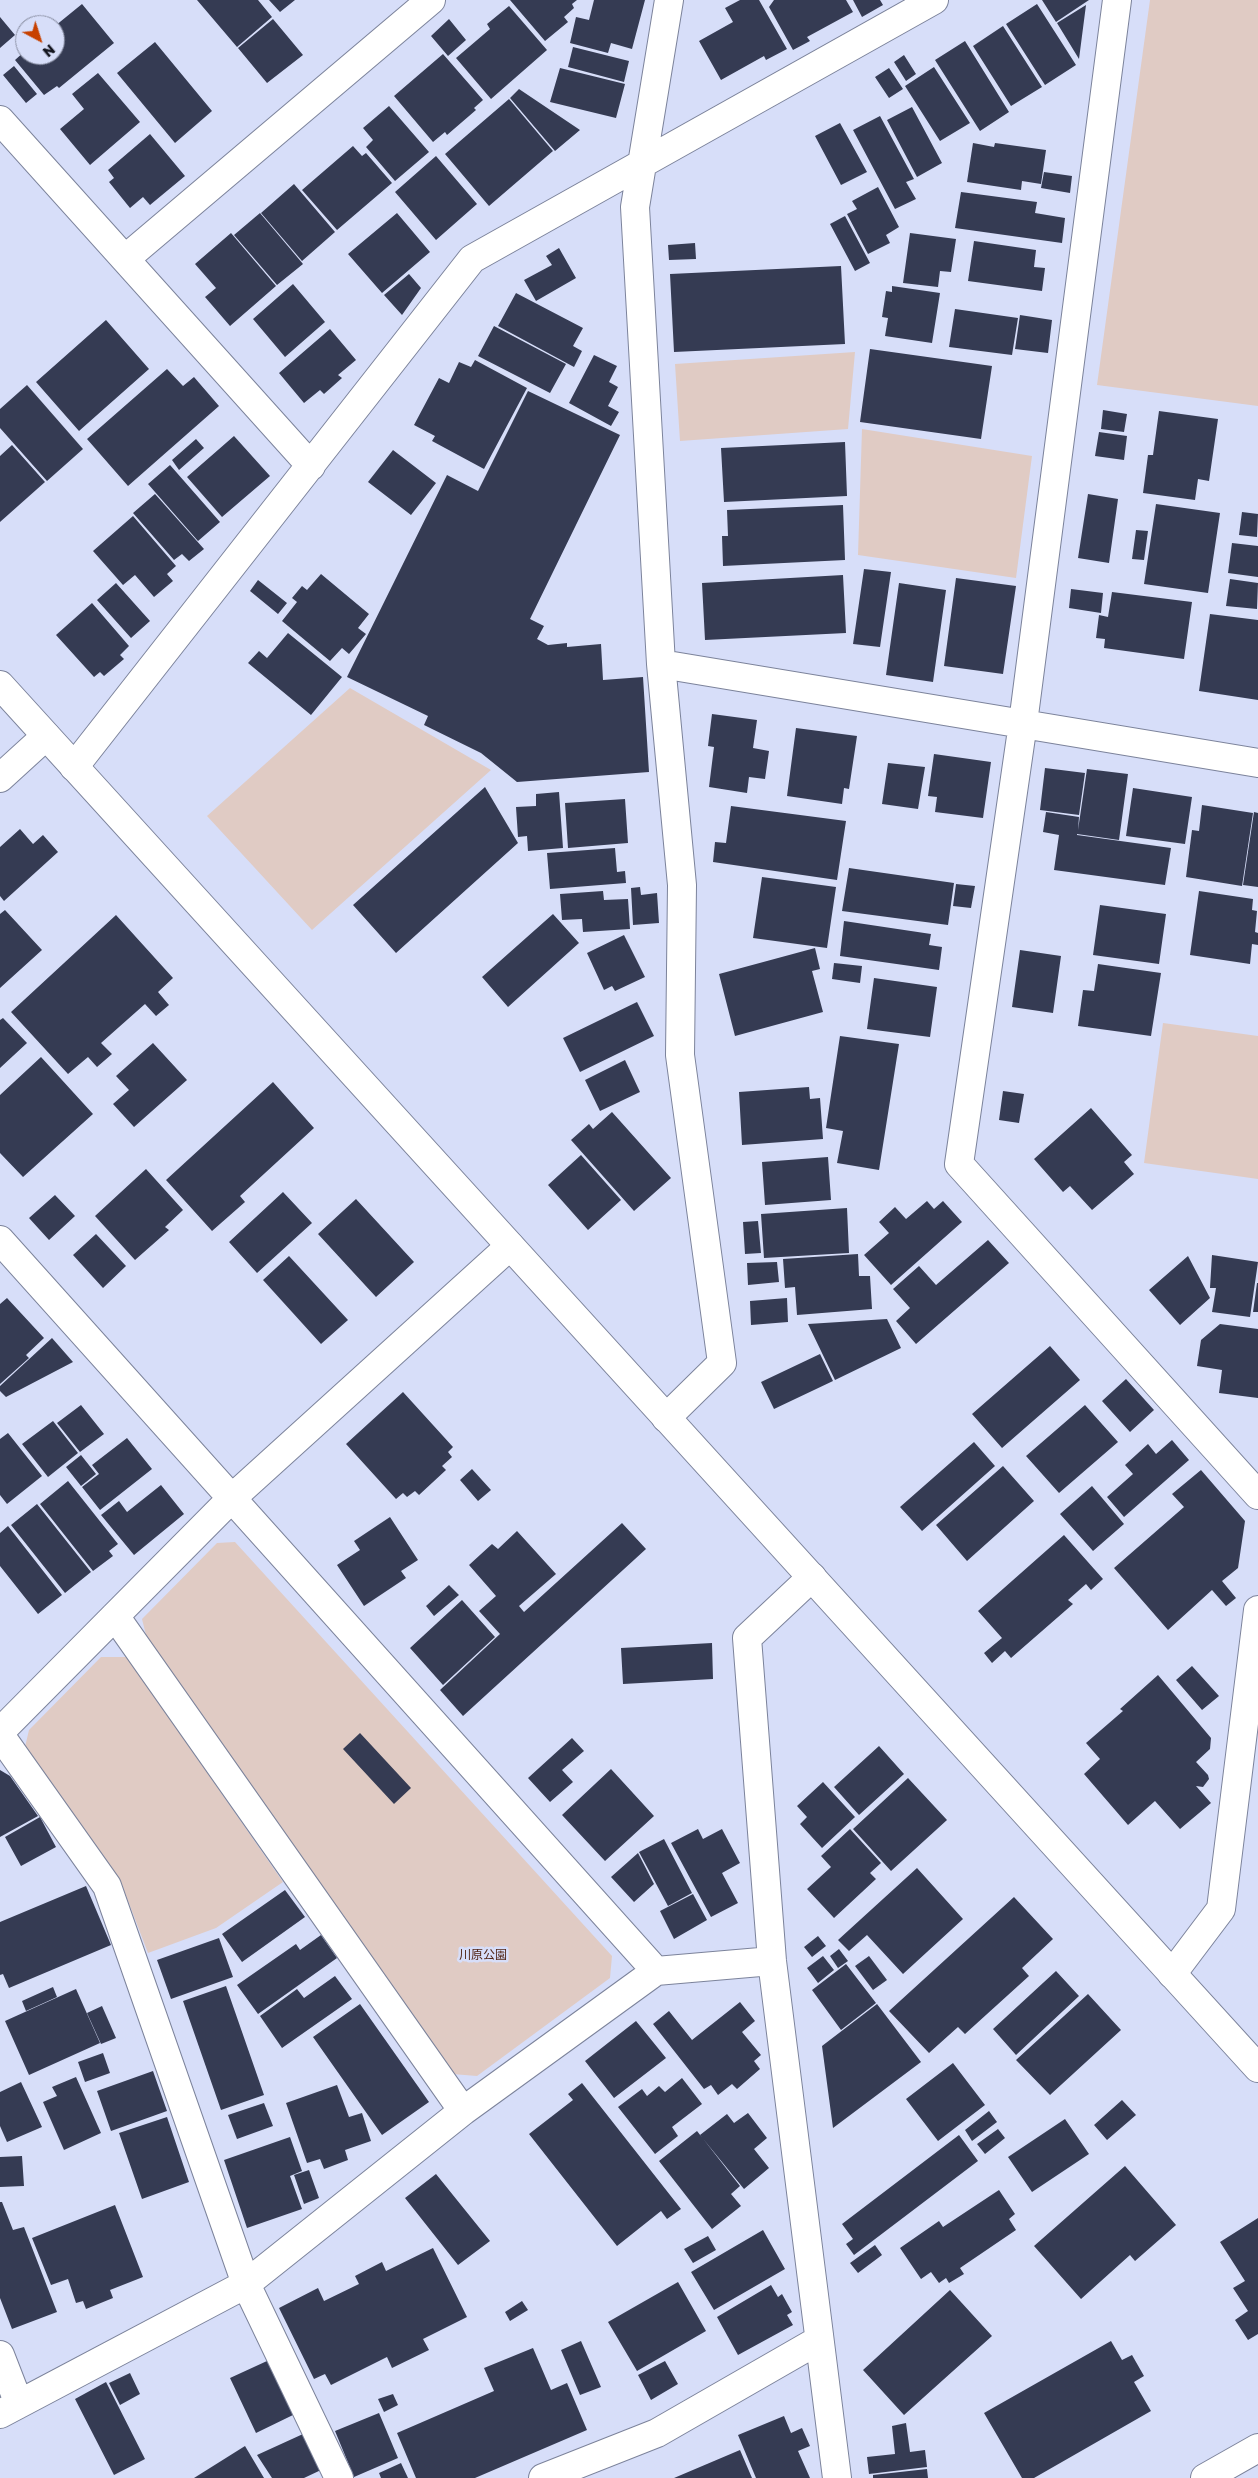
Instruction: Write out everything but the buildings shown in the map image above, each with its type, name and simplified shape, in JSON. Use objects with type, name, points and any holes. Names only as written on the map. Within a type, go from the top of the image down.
[{"type":"street","points":[[125,259],[432,0]]},
{"type":"street","points":[[666,1418],[722,1363],[680,1055],[682,885],[661,664],[634,207],[669,0]]},
{"type":"street","points":[[74,767],[472,259],[934,0]]},
{"type":"street","points":[[1117,0],[1022,723],[959,1164],[1258,1495]]},
{"type":"street","points":[[0,120],[311,466]]},
{"type":"street","points":[[661,664],[1258,763]]},
{"type":"street","points":[[0,685],[1258,2068]]},
{"type":"street","points":[[0,778],[46,736]]},
{"type":"street","points":[[0,1240],[656,1971]]},
{"type":"street","points":[[339,2478],[246,2284],[108,1886],[0,1734],[232,1498],[510,1246]]},
{"type":"street","points":[[812,1577],[747,1638],[772,1962],[818,2340],[837,2478]]},
{"type":"street","points":[[1172,1974],[1221,1909],[1258,1610]]},
{"type":"street","points":[[115,1616],[463,2111]]},
{"type":"street","points":[[0,2355],[10,2409],[246,2284],[463,2111],[656,1971],[772,1962]]},
{"type":"street","points":[[543,2478],[657,2433],[818,2340]]},
{"type":"street","points":[[1205,2478],[1258,2448]]},
{"type":"green space","points":[[1150,0],[1258,0],[1258,406],[1097,385]]},
{"type":"green space","points":[[855,352],[848,429],[680,441],[675,364]]},
{"type":"green space","points":[[862,429],[1032,456],[1016,578],[858,555]]},
{"type":"green space","points":[[350,688],[491,770],[312,930],[207,816]]},
{"type":"green space","points":[[1163,1023],[1258,1036],[1258,1179],[1144,1163]]},
{"type":"green space","name":"川原公園","points":[[235,1542],[612,1956],[610,1978],[477,2076],[452,2074],[147,1639],[142,1619],[217,1543]]},
{"type":"green space","points":[[101,1657],[127,1657],[283,1882],[216,1928],[148,1953],[120,1880],[25,1747],[29,1730]]}]
